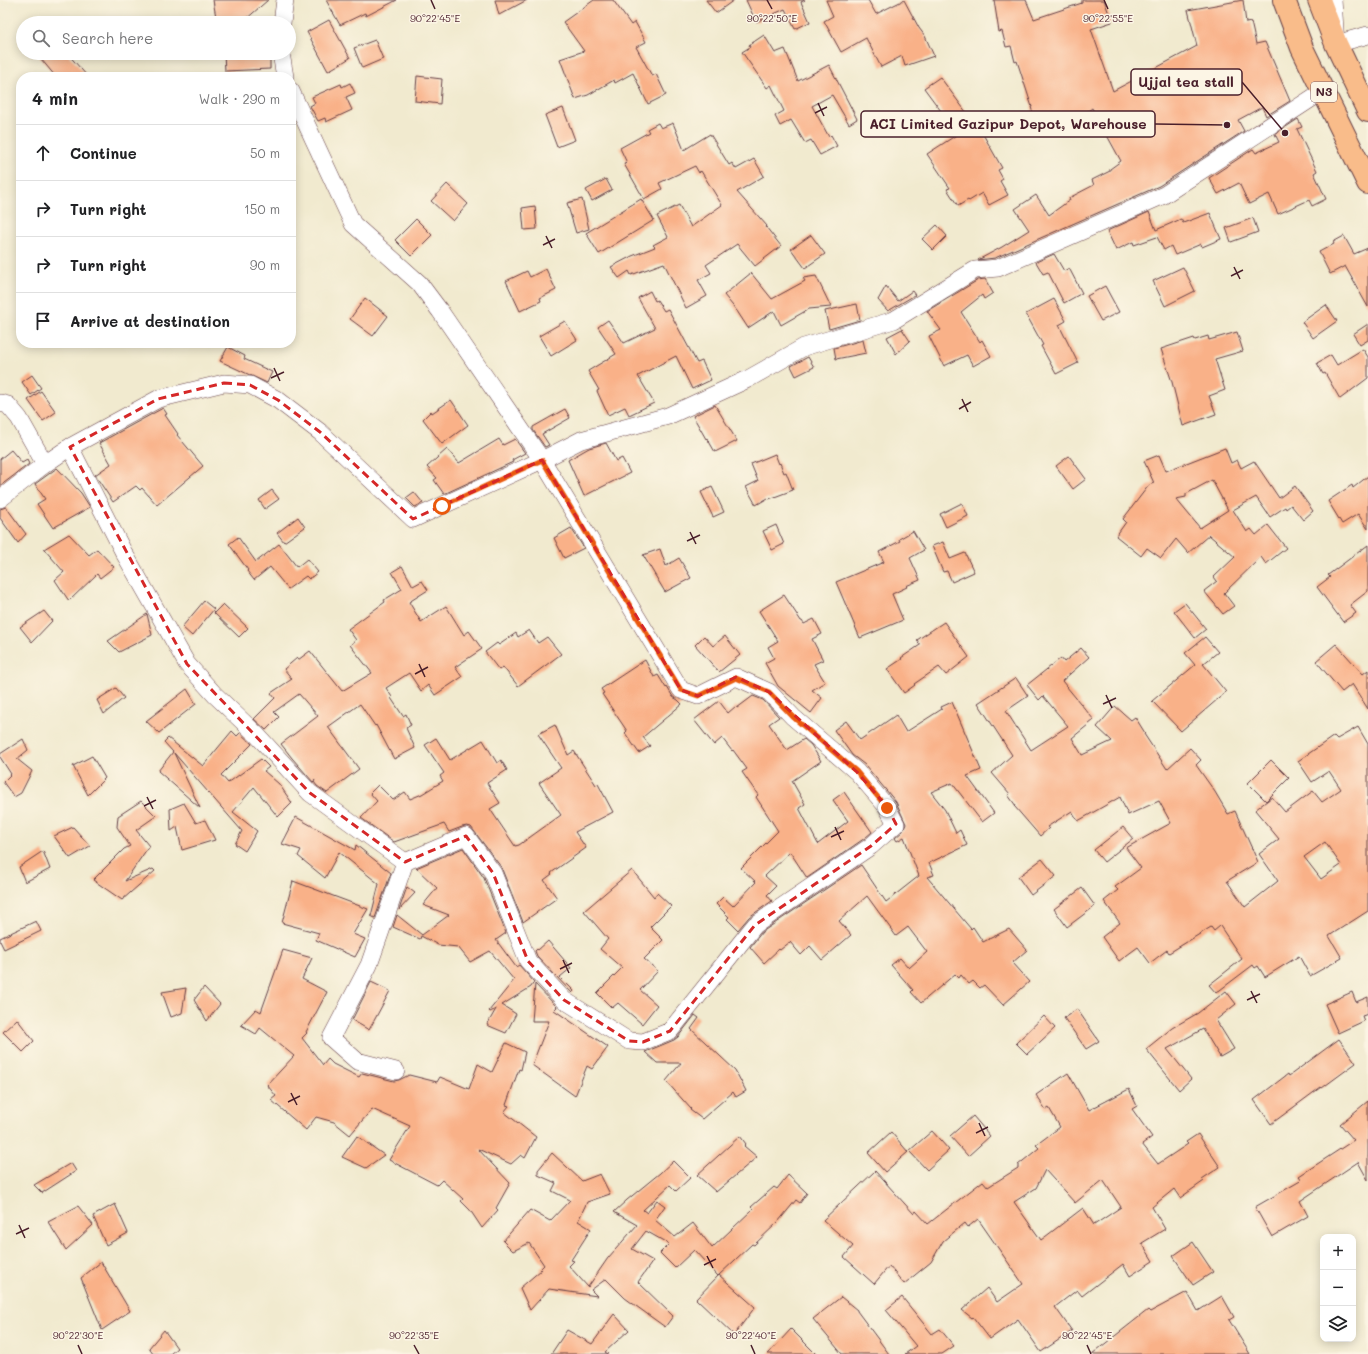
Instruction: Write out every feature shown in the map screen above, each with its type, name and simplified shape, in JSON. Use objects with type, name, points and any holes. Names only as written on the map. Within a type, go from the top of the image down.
[{"type":"highway","name":"N3","points":[[1284,0],[1302,48],[1368,183]]},
{"type":"highway","name":"N3","points":[[1319,0],[1336,44],[1368,111]]},
{"type":"street","points":[[283,16],[285,0]]},
{"type":"street","points":[[1333,0],[1336,44],[1368,35]]},
{"type":"street","points":[[282,60],[285,72]]},
{"type":"street","points":[[0,499],[45,464],[70,447],[158,400],[224,383],[250,384],[278,400],[320,432],[413,519],[542,460],[581,440],[668,416],[748,380],[804,347],[894,320],[975,270],[998,268],[1164,194],[1323,91]]},
{"type":"street","points":[[296,102],[354,224],[419,283],[440,311],[542,460],[681,690],[698,696],[736,678],[769,692],[793,717],[857,772],[887,808],[896,824],[871,846],[755,925],[670,1031],[643,1042],[628,1041],[564,1000],[528,961],[493,873],[466,836],[405,862],[369,965],[331,1038],[356,1061],[396,1071]]},
{"type":"street","points":[[0,403],[8,405],[19,418],[45,464]]},
{"type":"street","points":[[70,447],[124,553],[187,664],[216,695],[258,734],[310,793],[405,862]]},
{"type":"highlighted area","points":[[224,383],[250,385],[278,400],[320,432],[413,519],[542,460],[681,690],[698,696],[736,677],[769,692],[857,772],[887,807],[896,824],[871,846],[755,925],[670,1031],[643,1042],[629,1041],[564,1000],[528,961],[493,873],[466,836],[405,862],[310,793],[187,664],[70,447],[158,399]]},
{"type":"building","points":[[213,0],[268,0],[250,16],[216,16]]},
{"type":"building","points":[[326,0],[397,0],[366,16],[365,13],[340,25]]},
{"type":"building","points":[[495,0],[527,0],[499,15]]},
{"type":"building","points":[[594,0],[613,0],[631,25],[635,22],[646,42],[636,47],[652,76],[656,74],[666,95],[648,104],[633,73],[615,83],[614,80],[588,95],[575,99],[560,59],[584,51],[563,22]]},
{"type":"building","points":[[706,0],[734,0],[716,13]]},
{"type":"building","points":[[746,0],[805,0],[801,2],[810,22],[795,29],[785,9],[756,22]]},
{"type":"building","points":[[826,0],[868,0],[876,14],[904,0],[925,36],[934,56],[905,66],[902,56],[881,67],[866,38],[841,52],[824,21],[833,16]]},
{"type":"building","points":[[994,0],[1026,0],[1034,19],[1082,3],[1082,0],[1104,0],[1112,22],[1091,29],[1113,91],[1197,46],[1188,10],[1243,0],[1246,23],[1251,22],[1256,44],[1265,42],[1290,101],[1266,116],[1262,107],[1238,120],[1244,131],[1159,186],[995,258],[978,260],[1029,230],[1015,209],[1036,195],[1049,215],[1070,200],[1069,198],[1094,185],[1092,180],[1110,171],[1110,169],[1121,161],[1092,108],[1073,122],[1039,133],[1017,61],[1015,62],[1011,46],[1006,47],[1002,31],[999,32]]},
{"type":"building","points":[[329,20],[350,58],[328,71],[307,32]]},
{"type":"building","points":[[764,35],[775,53],[785,49],[798,81],[829,65],[857,119],[849,124],[832,95],[812,106],[829,137],[831,135],[837,146],[820,155],[811,140],[805,143],[791,120],[780,126],[775,116],[784,111],[771,85],[767,88],[742,52],[750,47],[749,45]]},
{"type":"building","points":[[375,40],[383,59],[362,68],[354,48]]},
{"type":"building","points":[[42,60],[73,60],[84,72],[52,72]]},
{"type":"building","points":[[224,60],[270,60],[270,69],[225,71]]},
{"type":"building","points":[[417,76],[442,79],[440,104],[415,101]]},
{"type":"building","points":[[940,77],[984,136],[1002,168],[998,170],[1003,179],[1000,181],[1008,195],[989,205],[982,193],[958,206],[947,189],[950,188],[927,154],[958,134],[924,88]]},
{"type":"building","points":[[350,83],[355,93],[346,97],[352,110],[326,122],[325,118],[318,121],[310,106],[315,103],[312,97],[341,84],[342,87]]},
{"type":"building","points":[[563,108],[575,140],[557,147],[545,115]]},
{"type":"building","points":[[1298,119],[1302,127],[1297,129],[1317,171],[1314,173],[1326,199],[1312,206],[1309,200],[1278,214],[1269,194],[1249,204],[1239,183],[1218,194],[1209,178],[1253,149],[1256,153],[1279,142],[1275,134]]},
{"type":"building","points":[[658,123],[661,128],[673,123],[684,150],[710,134],[729,165],[732,163],[736,169],[754,159],[764,176],[737,192],[767,226],[766,227],[781,246],[755,266],[737,244],[706,265],[711,273],[698,280],[707,296],[686,308],[664,263],[631,275],[629,271],[619,278],[611,267],[632,256],[655,247],[653,245],[668,237],[657,216],[679,205],[691,227],[722,205],[701,171],[699,173],[695,166],[659,183],[662,189],[644,199],[624,164],[627,163],[620,148],[649,132],[647,129]]},
{"type":"building","points":[[606,179],[612,190],[592,201],[586,190]]},
{"type":"building","points":[[447,184],[468,204],[453,221],[431,201]]},
{"type":"building","points":[[582,199],[589,229],[576,233],[567,203]]},
{"type":"building","points":[[641,199],[654,220],[599,254],[586,233]]},
{"type":"building","points":[[535,206],[537,229],[524,230],[522,208]]},
{"type":"building","points":[[1149,212],[1156,230],[1181,219],[1183,223],[1210,213],[1221,239],[1202,247],[1201,244],[1175,255],[1171,246],[1164,250],[1157,237],[1134,245],[1133,242],[1116,250],[1107,231]]},
{"type":"building","points":[[1253,218],[1258,232],[1231,242],[1226,228]]},
{"type":"building","points":[[416,219],[432,235],[411,256],[395,240]]},
{"type":"building","points":[[937,225],[947,236],[933,250],[922,239]]},
{"type":"building","points":[[811,235],[825,254],[805,268],[791,249]]},
{"type":"building","points":[[1344,236],[1354,254],[1368,248],[1368,307],[1345,266],[1330,274],[1319,252],[1334,244],[1333,242]]},
{"type":"building","points":[[1054,254],[1064,271],[1069,268],[1082,293],[1064,303],[1048,272],[1043,274],[1036,262]]},
{"type":"building","points":[[1183,267],[1195,291],[1165,306],[1153,281]]},
{"type":"building","points":[[546,269],[556,290],[540,298],[541,301],[520,311],[506,281],[527,271],[530,277]]},
{"type":"building","points":[[751,273],[772,299],[805,281],[803,278],[816,276],[831,307],[809,309],[781,325],[774,311],[748,328],[724,295]]},
{"type":"building","points":[[985,279],[993,293],[984,299],[982,295],[961,312],[980,342],[982,340],[991,356],[973,366],[967,355],[944,366],[929,336],[941,330],[927,311],[978,280]]},
{"type":"building","points":[[886,286],[898,301],[912,291],[915,295],[888,311],[878,300]]},
{"type":"building","points":[[1105,286],[1119,312],[1101,321],[1087,296]]},
{"type":"building","points":[[650,291],[655,301],[657,300],[664,311],[668,309],[697,363],[702,361],[711,380],[692,389],[676,356],[638,376],[654,403],[629,415],[625,407],[608,415],[597,391],[599,390],[588,371],[616,354],[598,327],[608,320],[624,343],[655,328],[638,298]]},
{"type":"building","points":[[365,298],[388,316],[373,336],[350,319]]},
{"type":"building","points":[[1054,299],[1066,321],[1059,325],[1078,363],[1056,374],[1041,346],[1043,345],[1026,314]]},
{"type":"building","points":[[857,304],[860,320],[829,329],[825,311]]},
{"type":"building","points":[[1326,305],[1337,321],[1313,338],[1302,322]]},
{"type":"building","points":[[565,321],[577,340],[551,356],[539,336]]},
{"type":"building","points":[[1368,324],[1368,340],[1360,345],[1353,334]]},
{"type":"building","points":[[902,329],[910,341],[896,354],[887,337]]},
{"type":"building","points":[[1237,332],[1243,351],[1215,359],[1225,390],[1209,396],[1216,414],[1183,426],[1172,382],[1161,349],[1194,338],[1195,340],[1208,336],[1209,340]]},
{"type":"building","points":[[863,340],[866,353],[836,359],[834,348]]},
{"type":"building","points":[[227,348],[230,348],[245,356],[244,359],[272,372],[267,383],[220,361]]},
{"type":"building","points":[[1363,349],[1368,357],[1368,378],[1340,399],[1325,373],[1323,374],[1317,363],[1331,355],[1337,365]]},
{"type":"building","points":[[808,357],[814,367],[796,376],[791,366]]},
{"type":"building","points":[[32,375],[41,388],[31,395],[22,382]]},
{"type":"building","points":[[41,391],[56,412],[43,421],[28,400]]},
{"type":"building","points":[[451,400],[468,425],[442,444],[423,419],[431,411],[432,413]]},
{"type":"building","points":[[715,405],[737,441],[715,452],[693,416]]},
{"type":"building","points":[[163,408],[167,414],[165,415],[178,434],[177,435],[203,466],[157,505],[142,488],[140,490],[136,486],[113,502],[95,475],[111,464],[99,443]]},
{"type":"building","points":[[565,409],[570,418],[542,434],[549,445],[545,447],[533,430],[533,427]]},
{"type":"building","points":[[499,439],[503,445],[515,439],[525,453],[512,460],[513,462],[444,494],[434,480],[437,478],[427,467],[447,449],[459,463]]},
{"type":"building","points":[[606,443],[616,461],[622,458],[630,473],[584,496],[568,460],[589,448]]},
{"type":"building","points":[[1225,448],[1231,463],[1237,460],[1241,468],[1254,461],[1279,498],[1295,486],[1313,511],[1303,520],[1291,505],[1286,509],[1285,507],[1270,517],[1256,497],[1233,510],[1247,532],[1251,529],[1256,535],[1268,525],[1286,548],[1266,564],[1261,557],[1224,593],[1234,606],[1223,614],[1204,591],[1217,581],[1214,577],[1235,557],[1209,535],[1188,553],[1176,539],[1161,558],[1147,548],[1141,556],[1116,536],[1126,522],[1123,519],[1149,485],[1154,483],[1144,461],[1159,455],[1166,471]],"holes":[[[1212,480],[1228,510],[1200,528],[1176,499],[1186,497],[1186,494]]]},
{"type":"building","points":[[11,450],[22,463],[27,460],[29,464],[0,486],[0,459]]},
{"type":"building","points":[[775,454],[784,473],[786,472],[793,490],[769,499],[768,498],[756,505],[746,487],[758,481],[751,464]]},
{"type":"building","points":[[1069,456],[1086,479],[1073,489],[1056,466]]},
{"type":"building","points":[[57,468],[81,493],[90,507],[53,528],[37,504],[45,499],[35,484]]},
{"type":"building","points":[[1368,476],[1368,529],[1358,514],[1342,524],[1328,501],[1352,485],[1353,488]]},
{"type":"building","points":[[712,487],[724,512],[713,517],[701,492]]},
{"type":"building","points":[[272,490],[279,499],[265,509],[259,500]]},
{"type":"building","points":[[414,492],[423,503],[415,507],[406,498]]},
{"type":"building","points":[[962,503],[968,516],[946,527],[940,514]]},
{"type":"building","points":[[6,507],[26,534],[18,543],[0,518],[0,509]]},
{"type":"building","points":[[298,517],[305,527],[284,542],[277,533]]},
{"type":"building","points":[[776,525],[784,544],[772,550],[763,531]]},
{"type":"building","points":[[571,528],[584,548],[564,558],[554,538]]},
{"type":"building","points":[[913,531],[924,550],[910,558],[920,580],[892,594],[903,620],[860,638],[836,582],[884,562],[879,552],[900,541],[899,539]]},
{"type":"building","points":[[69,534],[89,555],[97,549],[114,567],[100,578],[97,574],[69,601],[55,580],[64,572],[44,549]]},
{"type":"building","points":[[238,537],[256,562],[279,544],[297,567],[307,559],[318,572],[309,579],[306,576],[288,589],[270,567],[254,580],[229,544]]},
{"type":"building","points":[[943,542],[950,559],[965,553],[974,572],[952,582],[947,571],[943,572],[932,546]]},
{"type":"building","points":[[1368,545],[1368,591],[1350,605],[1356,613],[1343,622],[1317,587],[1330,577],[1328,575]]},
{"type":"building","points":[[660,549],[666,566],[679,558],[691,578],[665,592],[643,555]]},
{"type":"building","points":[[402,566],[413,586],[422,581],[428,590],[409,602],[421,622],[446,606],[464,635],[469,631],[482,649],[455,667],[462,677],[435,695],[428,685],[421,691],[409,673],[386,688],[403,716],[406,714],[411,725],[406,728],[415,748],[394,759],[376,725],[375,726],[360,704],[328,727],[359,769],[327,793],[317,786],[314,782],[315,780],[313,782],[281,744],[318,716],[299,694],[274,712],[279,717],[266,730],[254,719],[275,698],[271,693],[292,679],[284,669],[297,658],[298,660],[310,651],[342,691],[372,673],[350,645],[356,640],[348,629],[385,602],[384,600],[402,589],[392,572]]},
{"type":"building","points":[[784,595],[801,621],[804,624],[814,619],[822,634],[812,639],[823,660],[814,664],[825,682],[812,690],[822,698],[811,713],[778,686],[765,663],[774,658],[768,647],[778,641],[759,611]]},
{"type":"building","points":[[204,601],[214,609],[192,636],[182,627]]},
{"type":"building","points":[[1185,603],[1206,629],[1195,638],[1174,611]]},
{"type":"building","points":[[223,604],[248,628],[239,637],[214,613]]},
{"type":"building","points":[[44,611],[52,621],[32,642],[20,627]]},
{"type":"building","points":[[147,614],[152,635],[119,652],[108,641]]},
{"type":"building","points":[[944,622],[969,657],[946,675],[939,667],[914,684],[915,685],[904,693],[887,669],[920,645],[917,640]]},
{"type":"building","points":[[529,630],[538,643],[547,637],[561,654],[518,686],[503,667],[499,670],[485,652],[497,643],[499,645],[516,633],[518,637]]},
{"type":"building","points":[[704,636],[713,646],[725,636],[740,655],[719,672],[695,645]]},
{"type":"building","points":[[1205,637],[1218,652],[1203,664],[1226,692],[1181,731],[1152,701],[1195,665],[1185,653]]},
{"type":"building","points":[[1336,644],[1363,674],[1368,670],[1368,709],[1352,684],[1342,692],[1316,661]]},
{"type":"building","points":[[1081,648],[1089,657],[1062,681],[1094,720],[1072,738],[1082,755],[1112,741],[1097,727],[1115,706],[1131,720],[1135,717],[1145,733],[1144,734],[1167,769],[1190,748],[1201,760],[1196,765],[1228,814],[1235,811],[1258,862],[1227,881],[1245,907],[1278,881],[1259,854],[1279,839],[1255,810],[1272,797],[1285,812],[1313,791],[1322,802],[1341,789],[1329,771],[1312,782],[1298,761],[1334,736],[1337,739],[1358,727],[1368,744],[1368,911],[1329,936],[1342,958],[1310,976],[1299,956],[1265,977],[1258,966],[1255,968],[1253,965],[1216,993],[1209,985],[1242,959],[1220,926],[1214,931],[1211,927],[1169,953],[1167,950],[1150,963],[1138,947],[1119,961],[1102,937],[1120,923],[1104,901],[1118,890],[1115,887],[1141,868],[1126,848],[1171,823],[1159,801],[1128,815],[1120,797],[1078,821],[1072,811],[1047,827],[1049,828],[1040,836],[1015,807],[1016,806],[1008,795],[1010,794],[992,773],[1012,755],[978,703],[1016,678],[1028,696],[1006,711],[1031,750],[1068,726],[1043,696],[1039,700],[1027,685],[1061,658],[1064,662]],"holes":[[[1325,842],[1341,865],[1321,879],[1304,857]]]},
{"type":"building","points":[[645,660],[654,677],[658,675],[673,697],[682,704],[643,737],[650,746],[639,753],[625,733],[627,731],[602,694],[604,693],[601,689]]},
{"type":"building","points":[[116,688],[124,698],[104,714],[97,700]]},
{"type":"building","points":[[187,689],[196,704],[159,733],[146,721]]},
{"type":"building","points":[[753,696],[763,700],[779,717],[769,724],[787,750],[804,739],[811,745],[821,761],[792,781],[805,804],[799,808],[818,844],[848,821],[833,800],[844,792],[872,832],[807,878],[790,852],[765,876],[776,886],[767,895],[772,901],[749,917],[738,930],[727,919],[729,917],[716,904],[723,897],[733,906],[756,882],[741,868],[778,831],[756,797],[758,795],[742,772],[747,769],[733,750],[732,751],[722,738],[714,745],[694,720],[719,701],[728,713],[736,706],[737,708]]},
{"type":"building","points":[[952,702],[981,770],[967,776],[994,813],[982,822],[952,783],[931,792],[945,810],[956,833],[960,830],[967,845],[929,863],[934,875],[927,877],[971,929],[973,927],[983,942],[1009,929],[1027,950],[1012,963],[1029,982],[1003,1005],[984,985],[980,988],[973,981],[969,984],[961,975],[959,978],[955,974],[921,1003],[911,992],[913,990],[891,965],[900,958],[909,968],[927,952],[908,927],[896,936],[867,896],[839,921],[851,935],[822,960],[810,946],[801,955],[790,942],[780,950],[779,949],[764,963],[750,947],[762,932],[861,865],[886,902],[919,876],[904,837],[897,841],[895,838],[903,831],[906,824],[896,802],[865,765],[852,755],[834,730],[846,721],[860,740],[896,715],[906,732],[942,709],[941,707]]},
{"type":"building","points":[[555,725],[568,755],[574,751],[596,785],[598,784],[613,812],[575,832],[586,848],[551,873],[552,874],[544,880],[557,898],[523,922],[501,867],[471,827],[462,827],[449,832],[444,824],[394,842],[361,818],[377,801],[370,793],[378,785],[393,800],[405,792],[410,799],[422,794],[443,781],[440,776],[444,773],[425,745],[436,738],[450,760],[483,740],[497,763],[501,760],[507,770],[487,783],[500,803],[490,809],[515,846],[519,845],[561,815],[539,783],[561,768],[538,734]]},
{"type":"building","points":[[232,731],[237,736],[240,733],[252,744],[221,775],[228,783],[261,759],[269,767],[264,771],[279,784],[292,803],[278,817],[254,787],[233,812],[257,831],[245,851],[235,844],[242,831],[174,753],[200,808],[158,771],[173,752],[164,742],[168,738],[203,766]]},
{"type":"building","points":[[23,739],[28,750],[17,759],[32,771],[21,793],[14,797],[3,782],[11,774],[0,757],[0,754]]},
{"type":"building","points":[[92,756],[105,778],[88,795],[73,766]]},
{"type":"building","points":[[1271,760],[1289,778],[1266,801],[1248,783]]},
{"type":"building","points":[[141,801],[156,816],[136,830],[149,846],[125,881],[153,869],[155,871],[122,900],[93,880],[124,849],[130,846],[117,827],[118,816]]},
{"type":"building","points":[[184,803],[196,823],[205,820],[215,840],[182,850],[177,827],[171,831],[170,809]]},
{"type":"building","points":[[296,817],[355,850],[356,845],[391,873],[375,918],[371,916],[379,884],[339,852],[325,878],[298,856],[301,850],[282,844]]},
{"type":"building","points":[[73,827],[90,846],[70,858],[54,836]]},
{"type":"building","points":[[1123,827],[1133,839],[1104,862],[1094,850]]},
{"type":"building","points":[[463,848],[484,878],[506,933],[496,940],[516,967],[519,965],[534,982],[531,987],[502,1005],[516,1014],[506,1033],[487,1025],[496,1009],[490,1012],[489,1011],[514,980],[490,951],[470,962],[458,947],[438,945],[421,936],[420,939],[393,927],[397,915],[422,935],[449,915],[423,905],[437,888],[416,868]]},
{"type":"building","points":[[43,851],[50,869],[25,882],[19,867]]},
{"type":"building","points":[[1042,859],[1056,876],[1031,895],[1018,877]]},
{"type":"building","points":[[632,870],[654,897],[657,893],[671,906],[650,927],[663,940],[644,959],[658,971],[640,990],[657,1005],[642,1024],[618,1003],[612,1008],[597,993],[622,968],[600,949],[608,939],[584,911]]},
{"type":"building","points":[[293,881],[368,909],[353,934],[365,939],[355,957],[316,940],[319,933],[282,923]]},
{"type":"building","points":[[407,887],[415,893],[399,910]]},
{"type":"building","points":[[1082,888],[1095,906],[1067,927],[1054,909]]},
{"type":"building","points":[[36,921],[41,931],[4,949],[0,938]]},
{"type":"building","points":[[548,941],[571,968],[560,977],[574,991],[572,993],[537,956],[535,951]]},
{"type":"building","points":[[283,950],[312,958],[302,979],[327,992],[306,1032],[307,1033],[302,1038],[323,1065],[328,1059],[333,1064],[359,1077],[362,1073],[394,1081],[409,1075],[437,1082],[440,1077],[469,1089],[478,1064],[492,1072],[506,1043],[525,1052],[521,1070],[519,1069],[506,1105],[509,1106],[504,1112],[536,1137],[525,1158],[521,1155],[511,1164],[478,1149],[510,1183],[496,1208],[498,1210],[482,1228],[470,1210],[461,1201],[463,1199],[442,1180],[437,1185],[389,1160],[410,1126],[372,1109],[350,1135],[334,1122],[316,1117],[306,1130],[271,1100],[276,1096],[267,1085],[294,1056],[260,1028],[256,1034],[241,1025],[256,1009],[261,1012]]},
{"type":"building","points":[[371,982],[390,991],[369,1030],[352,1020]]},
{"type":"building","points":[[535,984],[557,1007],[554,1010],[608,1047],[592,1069],[587,1066],[575,1096],[532,1065],[549,1021],[532,1021]]},
{"type":"building","points":[[204,987],[220,1004],[207,1021],[194,1000]]},
{"type":"building","points":[[186,988],[182,1013],[171,1017],[162,992]]},
{"type":"building","points":[[1226,991],[1236,1004],[1216,1020],[1234,1049],[1220,1057],[1203,1029],[1167,1049],[1191,1079],[1179,1090],[1146,1049],[1172,1028],[1198,1013]]},
{"type":"building","points":[[1352,992],[1356,1002],[1368,997],[1368,1014],[1362,1016],[1364,1021],[1338,1033],[1325,1004]]},
{"type":"building","points":[[1077,1009],[1099,1041],[1086,1049],[1064,1018]]},
{"type":"building","points":[[695,1015],[699,1018],[691,1029],[735,1070],[746,1091],[736,1097],[733,1092],[702,1119],[690,1110],[691,1109],[666,1081],[681,1063],[657,1063],[645,1052],[674,1040]]},
{"type":"building","points":[[1044,1016],[1055,1028],[1027,1054],[1016,1043]]},
{"type":"building","points":[[17,1019],[34,1041],[23,1052],[3,1032]]},
{"type":"building","points":[[1339,1039],[1356,1063],[1271,1124],[1254,1100],[1288,1074],[1289,1076]]},
{"type":"building","points":[[1068,1073],[1089,1110],[1129,1089],[1137,1106],[1132,1109],[1152,1137],[1142,1144],[1158,1164],[1188,1144],[1186,1142],[1198,1134],[1220,1167],[1202,1179],[1204,1181],[1180,1198],[1174,1189],[1152,1207],[1165,1229],[1142,1243],[1153,1261],[1130,1276],[1123,1264],[1082,1296],[1077,1290],[1055,1307],[1072,1331],[1041,1352],[1018,1319],[990,1339],[973,1317],[972,1318],[962,1310],[987,1288],[997,1302],[1023,1284],[978,1219],[968,1227],[965,1223],[943,1241],[931,1262],[904,1284],[889,1266],[874,1284],[844,1257],[853,1246],[823,1220],[875,1171],[914,1214],[916,1211],[928,1224],[983,1181],[988,1187],[1018,1168],[1018,1165],[1039,1148],[1036,1145],[1060,1127],[1049,1108],[1046,1110],[1036,1095]],"holes":[[[1045,1170],[1075,1203],[1103,1180],[1121,1207],[1094,1225],[1083,1208],[1041,1240],[1014,1202],[1036,1188]]]},
{"type":"building","points":[[1368,1101],[1368,1180],[1358,1162],[1300,1201],[1308,1216],[1272,1237],[1255,1207],[1302,1180],[1299,1176],[1354,1140],[1340,1124]]},
{"type":"building","points":[[973,1116],[990,1136],[968,1156],[950,1136]]},
{"type":"building","points":[[932,1131],[949,1150],[927,1170],[909,1151]]},
{"type":"building","points":[[891,1132],[908,1152],[885,1172],[868,1153]]},
{"type":"building","points":[[357,1136],[384,1155],[366,1168],[342,1157]]},
{"type":"building","points":[[740,1136],[746,1144],[744,1146],[757,1157],[716,1192],[697,1175]]},
{"type":"building","points":[[552,1153],[582,1181],[600,1174],[610,1194],[587,1202],[578,1221],[591,1229],[571,1260],[574,1261],[569,1266],[588,1287],[608,1258],[637,1225],[614,1212],[673,1161],[690,1178],[676,1191],[670,1185],[643,1210],[647,1213],[657,1200],[665,1206],[655,1220],[675,1237],[693,1223],[712,1248],[753,1209],[751,1207],[774,1187],[777,1189],[788,1175],[807,1193],[800,1203],[796,1200],[778,1222],[718,1276],[694,1250],[675,1268],[660,1253],[669,1244],[646,1231],[632,1249],[653,1261],[638,1282],[673,1316],[665,1327],[625,1298],[606,1279],[591,1290],[597,1296],[549,1289],[530,1310],[520,1288],[541,1270],[540,1269],[544,1265],[529,1243],[513,1251],[503,1241],[530,1210],[550,1221],[570,1200],[552,1191],[556,1183],[538,1175],[538,1170]]},
{"type":"building","points":[[71,1163],[76,1171],[42,1193],[34,1185]]},
{"type":"building","points":[[115,1204],[128,1233],[106,1245],[93,1216]]},
{"type":"building","points":[[78,1206],[93,1225],[66,1250],[48,1222]]},
{"type":"building","points":[[1193,1242],[1213,1272],[1193,1285],[1173,1256]]},
{"type":"building","points":[[101,1262],[130,1311],[102,1330],[81,1278]]},
{"type":"building","points":[[719,1275],[755,1307],[734,1335],[696,1299]]},
{"type":"building","points":[[1187,1292],[1198,1311],[1222,1296],[1234,1317],[1229,1320],[1250,1354],[1092,1354],[1148,1310],[1150,1312]]},
{"type":"building","points":[[841,1297],[857,1310],[889,1354],[842,1354],[813,1319]]},
{"type":"building","points":[[902,1297],[932,1334],[940,1329],[954,1346],[942,1354],[905,1354],[916,1346],[886,1310]]},
{"type":"building","points":[[614,1314],[629,1330],[605,1352],[608,1354],[551,1354],[567,1330],[592,1344]]},
{"type":"building","points":[[791,1329],[816,1354],[768,1354]]},
{"type":"building","points":[[164,1330],[177,1348],[170,1354],[153,1354],[149,1348]]},
{"type":"place","name":"ACI Limited Gazipur Depot, Warehouse","points":[[1227,125]]},
{"type":"place","name":"Ujjal tea stall","points":[[1285,133]]},
{"type":"route","points":[[442,506],[542,460],[681,690],[698,696],[736,678],[769,692],[793,717],[857,772],[887,808]]}]
